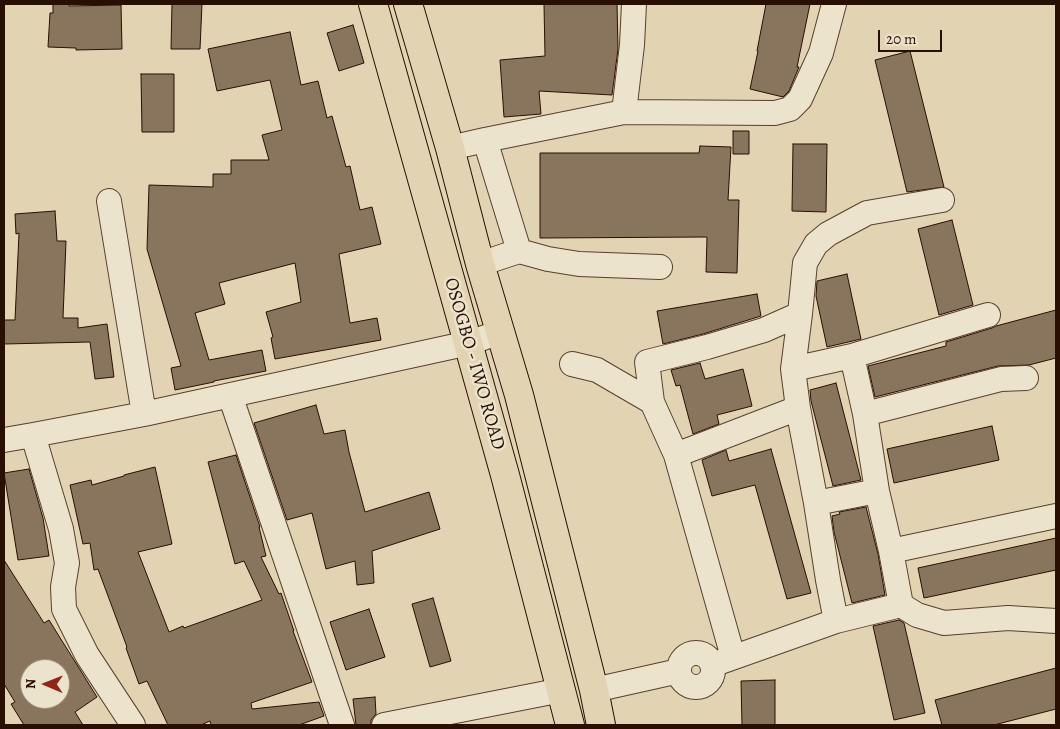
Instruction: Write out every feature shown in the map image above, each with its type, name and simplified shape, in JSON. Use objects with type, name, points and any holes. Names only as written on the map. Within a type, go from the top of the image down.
[{"type":"main road","name":"OSOGBO - IWO ROAD","points":[[373,4],[508,484],[570,725]]},
{"type":"main road","name":"OSOGBO - IWO ROAD","points":[[408,4],[450,148],[480,264],[519,395],[594,690],[601,725]]},
{"type":"street","points":[[624,112],[632,45],[634,4]]},
{"type":"street","points":[[450,148],[624,112],[775,113],[790,109],[800,99],[821,53],[834,4]]},
{"type":"street","points":[[486,140],[519,250]]},
{"type":"street","points":[[836,621],[798,408],[793,369],[805,263],[816,244],[828,234],[867,213],[942,200]]},
{"type":"street","points":[[109,201],[144,414]]},
{"type":"street","points":[[480,264],[519,250],[548,259],[579,264],[660,267]]},
{"type":"street","points":[[723,661],[676,455],[652,402],[647,362],[708,347],[764,330],[800,314]]},
{"type":"street","points":[[793,369],[852,356],[988,315]]},
{"type":"street","points":[[4,440],[144,414],[468,343],[500,332]]},
{"type":"street","points":[[852,356],[865,414],[877,491],[901,604],[918,615],[944,623],[1008,618],[1056,621]]},
{"type":"street","points":[[572,364],[597,370],[652,402]]},
{"type":"street","points":[[865,414],[1001,379],[1026,378]]},
{"type":"street","points":[[230,395],[342,725]]},
{"type":"street","points":[[676,455],[798,408]]},
{"type":"street","points":[[33,435],[61,529],[66,554],[67,563],[63,587],[64,609],[87,655],[132,725]]},
{"type":"street","points":[[816,502],[877,491]]},
{"type":"street","points":[[891,551],[1056,516]]},
{"type":"street","points":[[594,690],[678,671],[683,682],[694,687],[700,686],[709,681],[723,661],[836,621],[901,604]]},
{"type":"street","points":[[384,725],[562,690]]},
{"type":"building","points":[[53,4],[69,4],[69,6],[121,5],[122,49],[76,50],[76,48],[48,47],[50,13],[53,13]]},
{"type":"building","points":[[172,4],[202,4],[200,49],[171,49]]},
{"type":"building","points":[[544,4],[617,4],[618,49],[612,95],[539,91],[541,114],[504,117],[500,60],[545,56]]},
{"type":"building","points":[[766,4],[810,4],[797,67],[799,67],[789,91],[783,97],[750,89]]},
{"type":"building","points":[[353,25],[364,63],[339,71],[327,33]]},
{"type":"building","points":[[290,32],[301,85],[318,81],[327,118],[332,116],[346,167],[350,166],[360,210],[372,207],[381,244],[339,254],[350,323],[377,318],[381,340],[275,359],[271,338],[273,337],[266,312],[301,302],[295,263],[219,283],[225,304],[195,313],[209,360],[262,350],[266,371],[175,390],[171,368],[181,366],[147,249],[149,185],[213,187],[213,174],[231,174],[231,160],[269,160],[262,135],[282,130],[270,80],[217,91],[208,49]]},
{"type":"building","points":[[910,51],[944,187],[907,192],[875,60]]},
{"type":"building","points":[[141,74],[174,74],[174,132],[142,132]]},
{"type":"building","points":[[733,131],[749,131],[749,154],[733,154]]},
{"type":"building","points":[[793,144],[827,144],[826,212],[792,211]]},
{"type":"building","points":[[700,146],[731,147],[728,200],[739,200],[737,273],[706,272],[707,237],[540,238],[540,153],[699,153]]},
{"type":"building","points":[[55,211],[57,241],[66,241],[63,318],[78,318],[78,328],[107,324],[114,377],[95,379],[90,342],[4,344],[4,320],[15,320],[19,233],[16,234],[15,214]]},
{"type":"building","points":[[952,220],[973,305],[939,315],[918,229]]},
{"type":"building","points":[[847,274],[861,339],[827,347],[816,296],[817,281]]},
{"type":"building","points":[[757,294],[761,316],[663,344],[657,311]]},
{"type":"building","points":[[1056,310],[1056,358],[1029,365],[998,366],[875,397],[868,366],[946,346],[946,342]]},
{"type":"building","points":[[700,363],[705,379],[743,369],[752,406],[717,415],[719,424],[693,434],[680,385],[676,386],[671,370]]},
{"type":"building","points":[[836,383],[861,480],[833,486],[811,401],[810,390]]},
{"type":"building","points":[[316,405],[324,434],[345,430],[365,512],[429,492],[440,529],[372,551],[374,583],[357,585],[355,561],[326,569],[312,513],[287,520],[254,423]]},
{"type":"building","points":[[992,426],[999,460],[894,483],[887,449]]},
{"type":"building","points":[[771,449],[811,593],[787,599],[755,485],[712,496],[702,460],[726,450],[729,461]]},
{"type":"building","points":[[236,455],[260,527],[266,556],[261,557],[279,594],[281,593],[312,682],[251,703],[252,709],[319,702],[324,716],[299,725],[211,725],[210,721],[201,725],[168,725],[147,681],[139,684],[98,569],[94,570],[90,543],[83,544],[70,485],[91,480],[92,485],[155,467],[172,544],[138,552],[169,632],[262,600],[244,561],[235,564],[208,462]]},
{"type":"building","points":[[29,469],[43,518],[49,556],[18,560],[4,473]]},
{"type":"building","points":[[866,507],[878,554],[885,595],[852,603],[834,532],[832,516],[840,514],[839,512]]},
{"type":"building","points":[[1056,538],[1056,570],[924,598],[918,568]]},
{"type":"building","points":[[4,560],[44,623],[49,620],[97,697],[75,712],[83,725],[24,725],[11,704],[15,702],[4,684]]},
{"type":"building","points":[[433,598],[451,661],[430,667],[412,604]]},
{"type":"building","points":[[369,609],[385,657],[346,670],[330,622]]},
{"type":"building","points":[[899,620],[904,623],[925,713],[894,720],[873,626]]},
{"type":"building","points":[[1056,668],[1056,709],[994,725],[942,725],[935,700]]},
{"type":"building","points":[[775,680],[775,725],[742,725],[741,681]]},
{"type":"building","points":[[375,697],[376,714],[371,720],[371,725],[356,725],[353,699]]}]
